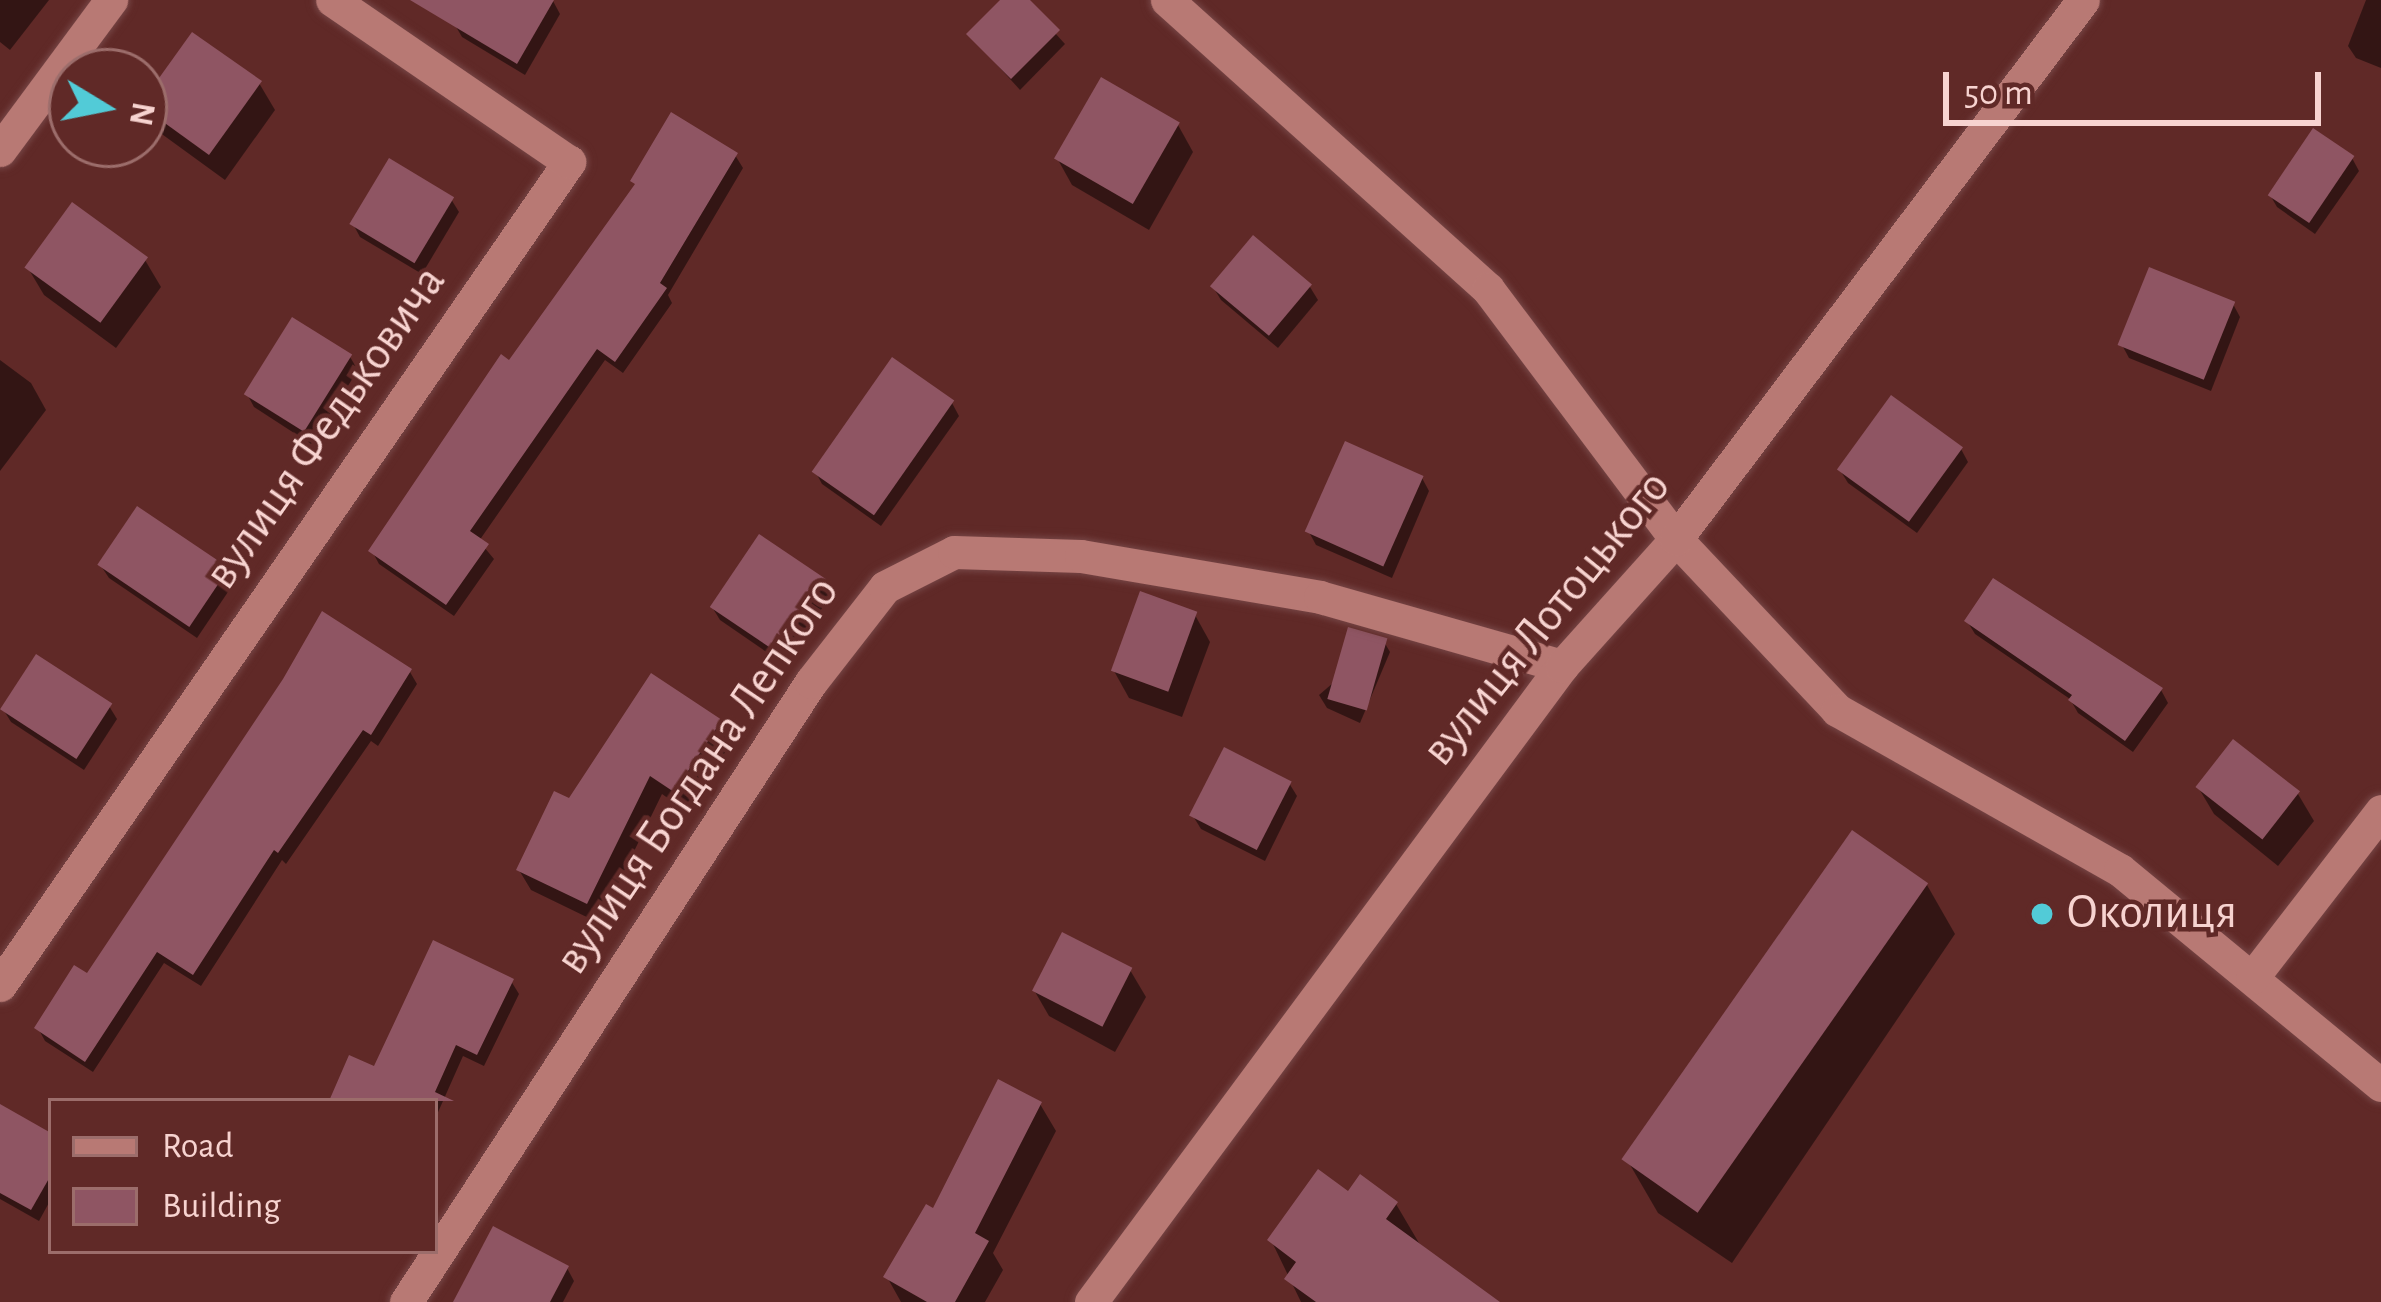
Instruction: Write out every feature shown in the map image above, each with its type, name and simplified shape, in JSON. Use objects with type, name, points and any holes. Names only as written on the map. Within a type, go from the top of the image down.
[{"type":"street","points":[[0,150],[111,0]]},
{"type":"street","name":"вулиця Федьковича","points":[[0,986],[569,162],[332,0]]},
{"type":"street","points":[[1168,0],[1488,289],[1676,539],[1837,710],[2120,870],[2381,1085]]},
{"type":"street","name":"вулиця Лотоцького","points":[[1090,1302],[1562,666],[1676,539],[2083,0]]},
{"type":"street","name":"вулиця Богдана Лепкого","points":[[438,1253],[811,682],[885,587],[954,552],[1081,556],[1321,597],[1562,666]]},
{"type":"street","points":[[2252,978],[2381,811]]},
{"type":"street","name":"вулиця Богдана Лепкого","points":[[406,1302],[437,1254]]},
{"type":"building","points":[[410,0],[554,0],[517,64]]},
{"type":"building","points":[[1000,0],[1030,0],[1060,30],[1011,79],[966,34]]},
{"type":"building","points":[[192,32],[262,81],[209,155],[168,125],[168,66]]},
{"type":"building","points":[[1101,77],[1180,122],[1133,204],[1054,158]]},
{"type":"building","points":[[671,112],[738,153],[660,283],[667,288],[615,362],[597,349],[470,531],[489,544],[446,605],[368,551],[501,354],[509,360],[635,184],[630,181]]},
{"type":"building","points":[[2313,128],[2354,156],[2309,223],[2268,195]]},
{"type":"building","points":[[389,158],[454,197],[414,263],[349,224]]},
{"type":"building","points":[[72,202],[148,257],[100,323],[24,268]]},
{"type":"building","points":[[1253,235],[1312,284],[1269,336],[1210,286]]},
{"type":"building","points":[[2149,267],[2235,302],[2204,380],[2118,345]]},
{"type":"building","points":[[292,317],[352,355],[304,432],[244,394]]},
{"type":"building","points":[[892,357],[954,401],[874,515],[812,472]]},
{"type":"building","points":[[1891,395],[1963,447],[1909,522],[1837,469]]},
{"type":"building","points":[[1345,441],[1424,476],[1383,566],[1305,531]]},
{"type":"building","points":[[137,506],[229,568],[189,627],[97,565]]},
{"type":"building","points":[[759,534],[826,579],[777,652],[710,607]]},
{"type":"building","points":[[1993,578],[2163,688],[2125,741],[2068,700],[2072,695],[1964,621]]},
{"type":"building","points":[[1140,591],[1197,612],[1168,692],[1111,671]]},
{"type":"building","points":[[322,611],[412,669],[371,735],[363,730],[278,853],[274,850],[193,975],[157,952],[85,1062],[34,1028],[74,965],[87,973],[283,679]]},
{"type":"building","points":[[1348,627],[1387,638],[1367,710],[1327,699]]},
{"type":"building","points":[[36,654],[112,704],[76,759],[0,709]]},
{"type":"building","points":[[651,673],[722,720],[674,792],[650,776],[587,904],[516,870],[554,791],[569,798]]},
{"type":"building","points":[[2233,739],[2300,791],[2262,839],[2195,787]]},
{"type":"building","points":[[1224,747],[1292,782],[1257,850],[1189,816]]},
{"type":"building","points":[[1852,830],[1928,883],[1698,1213],[1621,1159]]},
{"type":"building","points":[[1062,932],[1132,968],[1102,1027],[1032,991]]},
{"type":"building","points":[[433,940],[514,979],[477,1055],[456,1045],[435,1092],[454,1101],[330,1098],[349,1055],[374,1066]]},
{"type":"building","points":[[998,1079],[1042,1102],[975,1233],[989,1241],[955,1302],[927,1302],[883,1277],[926,1204],[933,1208]]},
{"type":"building","points":[[0,1104],[48,1131],[48,1180],[31,1210],[0,1193]]},
{"type":"building","points":[[1318,1169],[1348,1191],[1360,1174],[1398,1202],[1386,1219],[1500,1302],[1316,1302],[1284,1279],[1296,1262],[1267,1240]]},
{"type":"building","points":[[493,1226],[569,1266],[550,1302],[453,1302]]},
{"type":"place","name":"Околиця","points":[[2042,914]]}]
